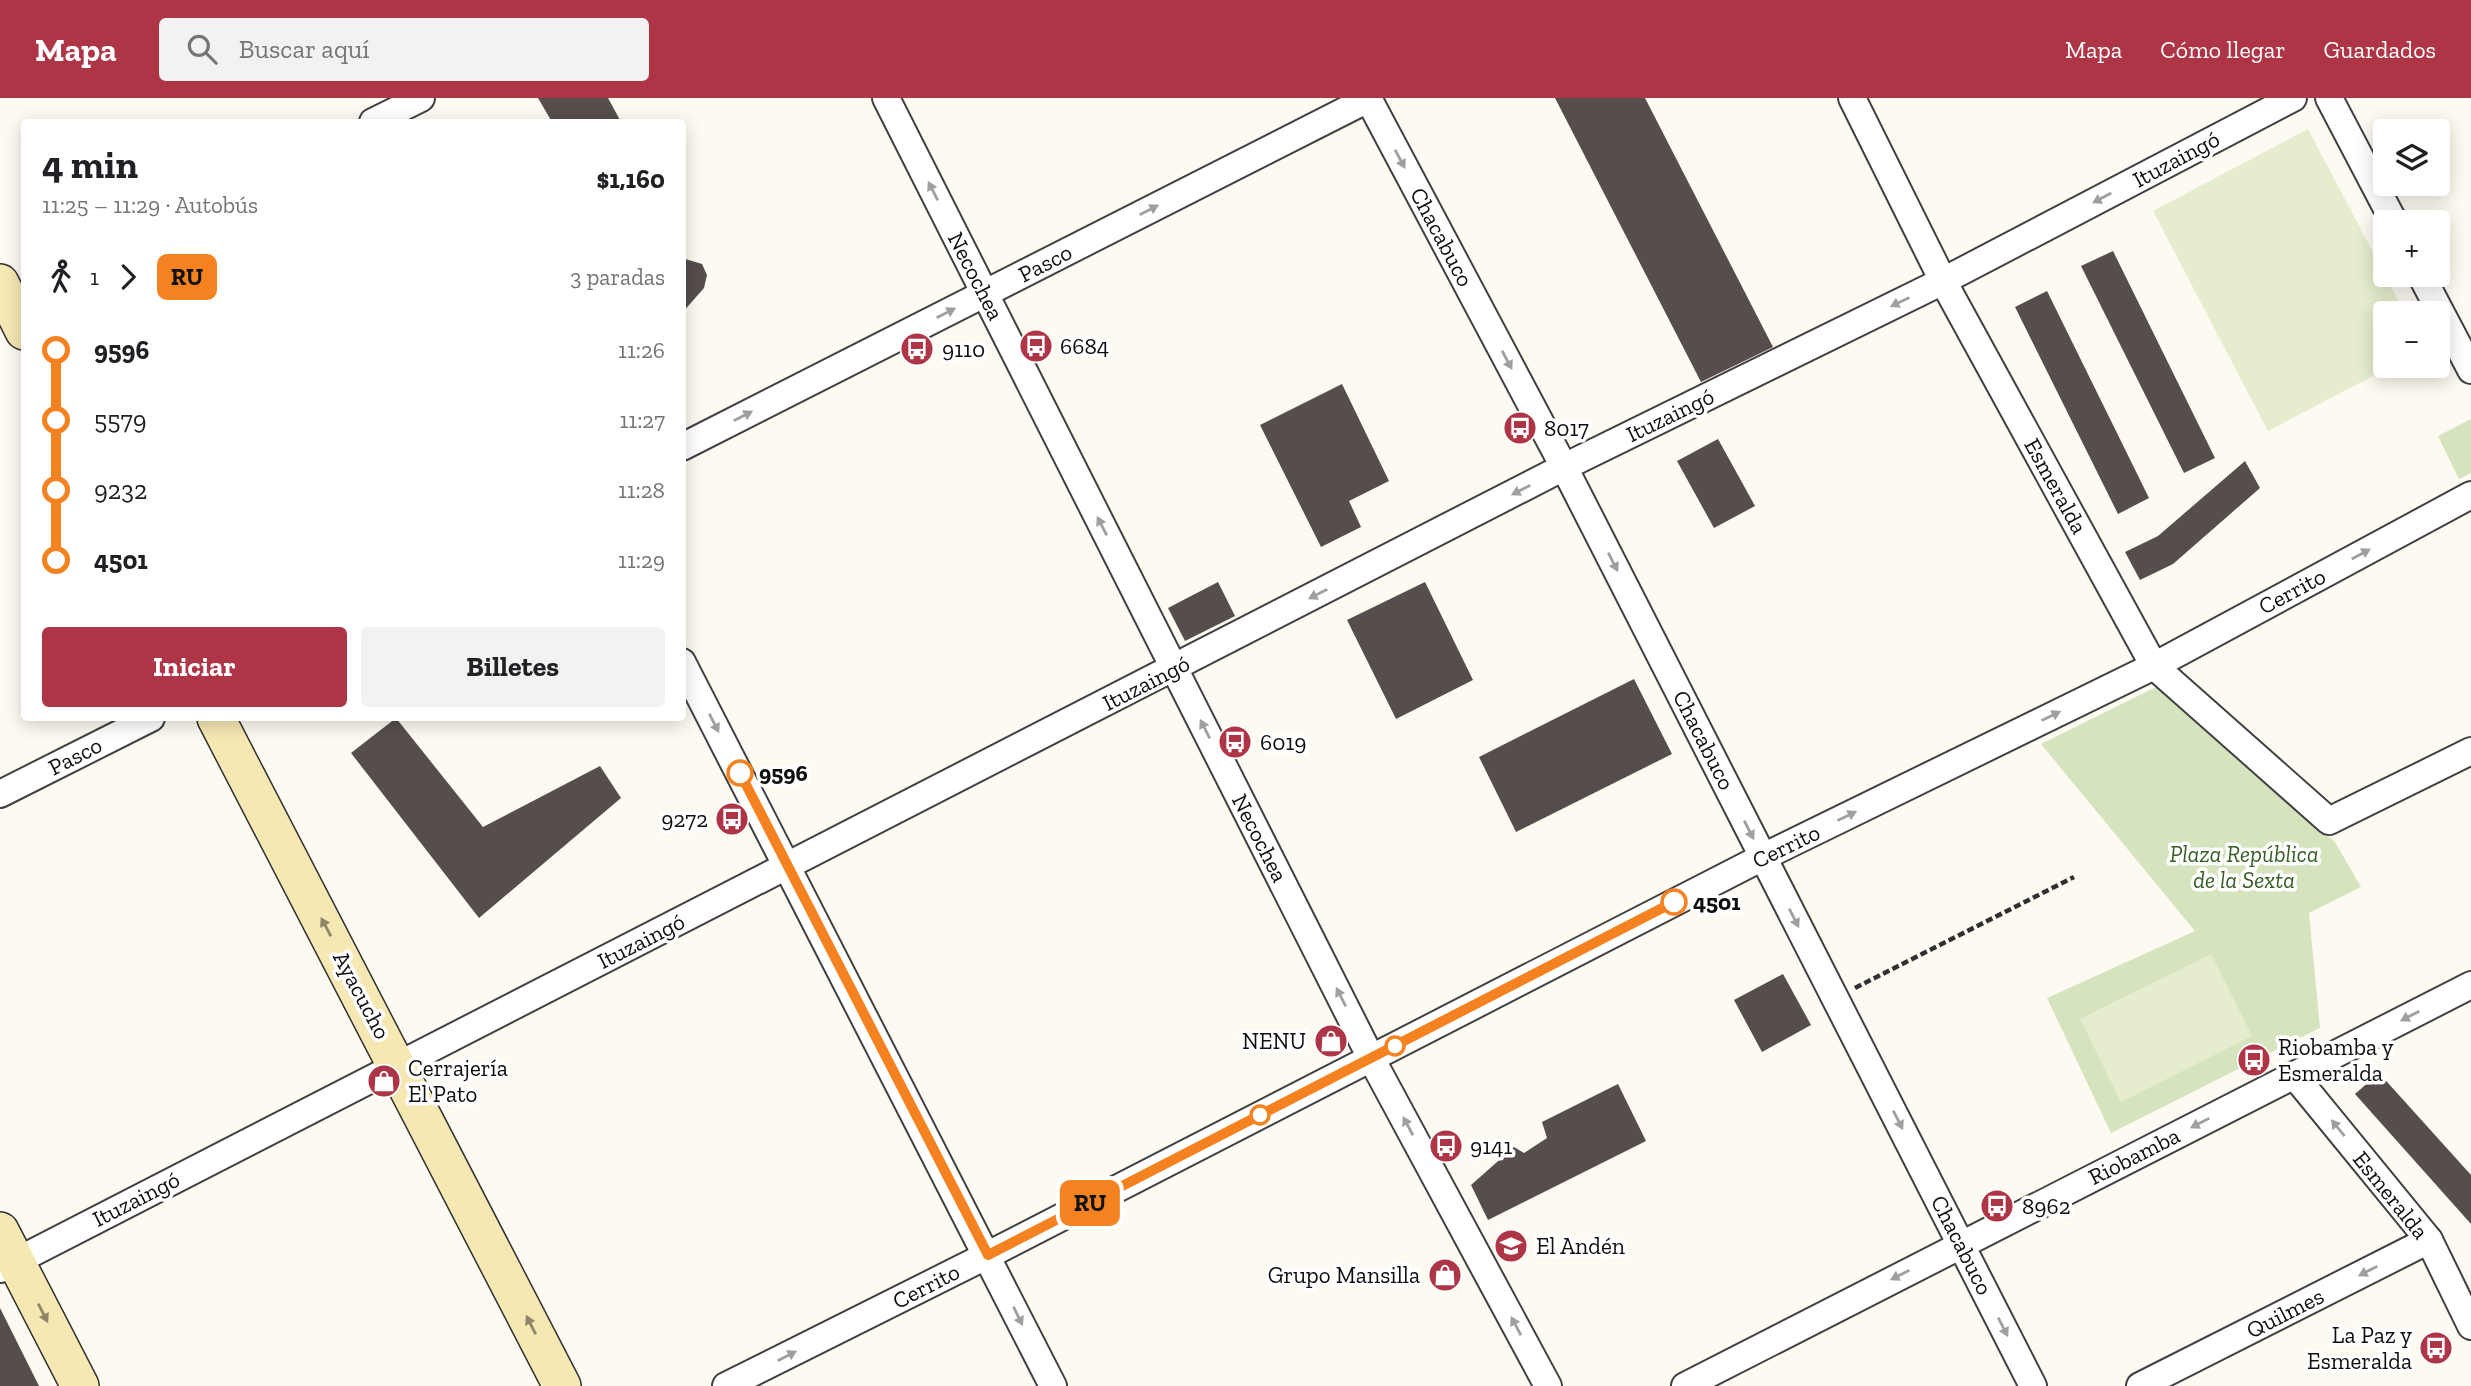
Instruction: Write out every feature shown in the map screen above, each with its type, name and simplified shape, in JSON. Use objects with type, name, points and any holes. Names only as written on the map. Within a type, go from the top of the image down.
[{"type":"main road","name":"Ayacucho","points":[[218,721],[398,1063],[562,1386]]},
{"type":"main road","points":[[5,1254],[80,1386]]},
{"type":"street","name":"Necochea","points":[[886,98],[1371,1058],[1548,1386]]},
{"type":"street","name":"Pasco","points":[[686,445],[1369,98]]},
{"type":"street","name":"Chacabuco","points":[[1369,98],[1564,467],[2033,1386]]},
{"type":"street","name":"Esmeralda","points":[[1852,98],[1943,281],[2154,666],[2329,821],[2471,751]]},
{"type":"street","name":"Ituzaingó","points":[[5,1254],[398,1063],[788,867],[1564,467],[1943,281],[2293,98]]},
{"type":"street","points":[[2329,98],[2388,210]]},
{"type":"street","points":[[379,119],[404,107]]},
{"type":"street","points":[[2427,287],[2471,369]]},
{"type":"street","name":"Cerrito","points":[[726,1386],[988,1255],[1763,857],[2154,666],[2471,495]]},
{"type":"street","points":[[686,670],[1053,1386]]},
{"type":"street","name":"Pasco","points":[[0,794],[145,721]]},
{"type":"street","name":"Riobamba","points":[[1685,1386],[2471,985]]},
{"type":"street","name":"Esmeralda","points":[[2294,1075],[2429,1240],[2471,1326]]},
{"type":"street","name":"Quilmes","points":[[2140,1386],[2429,1240]]},
{"type":"path","points":[[1835,998],[2074,877]]},
{"type":"green space","points":[[2308,129],[2373,252],[2373,287],[2391,287],[2399,301],[2373,301],[2373,376],[2268,431],[2153,211]]},
{"type":"green space","points":[[2471,419],[2471,473],[2459,479],[2438,436]]},
{"type":"green space","name":"Plaza República de la Sexta","points":[[2158,686],[2335,842],[2361,887],[2309,913],[2320,1028],[2111,1133],[2047,998],[2195,931],[2041,744]]},
{"type":"green space","points":[[2211,954],[2252,1036],[2121,1102],[2080,1019]]},
{"type":"building","points":[[538,98],[608,98],[619,119],[550,119]]},
{"type":"building","points":[[1555,98],[1645,98],[1773,347],[1701,382]]},
{"type":"building","points":[[2113,251],[2215,458],[2184,473],[2081,266]]},
{"type":"building","points":[[686,259],[702,264],[707,275],[704,288],[686,308]]},
{"type":"building","points":[[2047,291],[2149,498],[2118,514],[2015,307]]},
{"type":"building","points":[[1342,384],[1389,481],[1349,501],[1361,527],[1321,547],[1260,425]]},
{"type":"building","points":[[1718,439],[1755,506],[1714,528],[1677,461]]},
{"type":"building","points":[[2245,461],[2260,488],[2173,564],[2140,580],[2125,552],[2158,536]]},
{"type":"building","points":[[1218,582],[1235,616],[1185,641],[1168,608]]},
{"type":"building","points":[[1425,582],[1473,680],[1396,719],[1347,620]]},
{"type":"building","points":[[1634,679],[1672,754],[1516,832],[1479,757]]},
{"type":"building","points":[[392,721],[398,721],[483,827],[600,766],[621,798],[479,918],[351,753]]},
{"type":"building","points":[[1783,974],[1811,1025],[1762,1052],[1734,1000]]},
{"type":"building","points":[[2379,1073],[2471,1175],[2471,1224],[2355,1094]]},
{"type":"building","points":[[1618,1084],[1646,1141],[1488,1220],[1471,1185],[1514,1147],[1524,1153],[1547,1138],[1542,1122]]},
{"type":"building","points":[[0,1308],[39,1386],[0,1386]]},
{"type":"bus line","name":"RU","points":[[740,773],[988,1255],[1674,902]]},
{"type":"place","name":"6684","points":[[1036,346]]},
{"type":"place","name":"9110","points":[[917,349]]},
{"type":"place","name":"8017","points":[[1520,428]]},
{"type":"place","name":"6019","points":[[1235,742]]},
{"type":"place","name":"9596","points":[[740,773]]},
{"type":"place","name":"9272","points":[[732,819]]},
{"type":"place","name":"4501","points":[[1674,902]]},
{"type":"place","name":"NENU","points":[[1331,1041]]},
{"type":"place","name":"Riobamba y Esmeralda","points":[[2254,1060]]},
{"type":"place","name":"Cerrajería El Pato","points":[[384,1081]]},
{"type":"place","name":"9141","points":[[1446,1146]]},
{"type":"place","name":"8962","points":[[1997,1206]]},
{"type":"place","name":"El Andén","points":[[1511,1246]]},
{"type":"place","name":"Grupo Mansilla","points":[[1445,1275]]},
{"type":"place","name":"La Paz y Esmeralda","points":[[2436,1348]]}]
